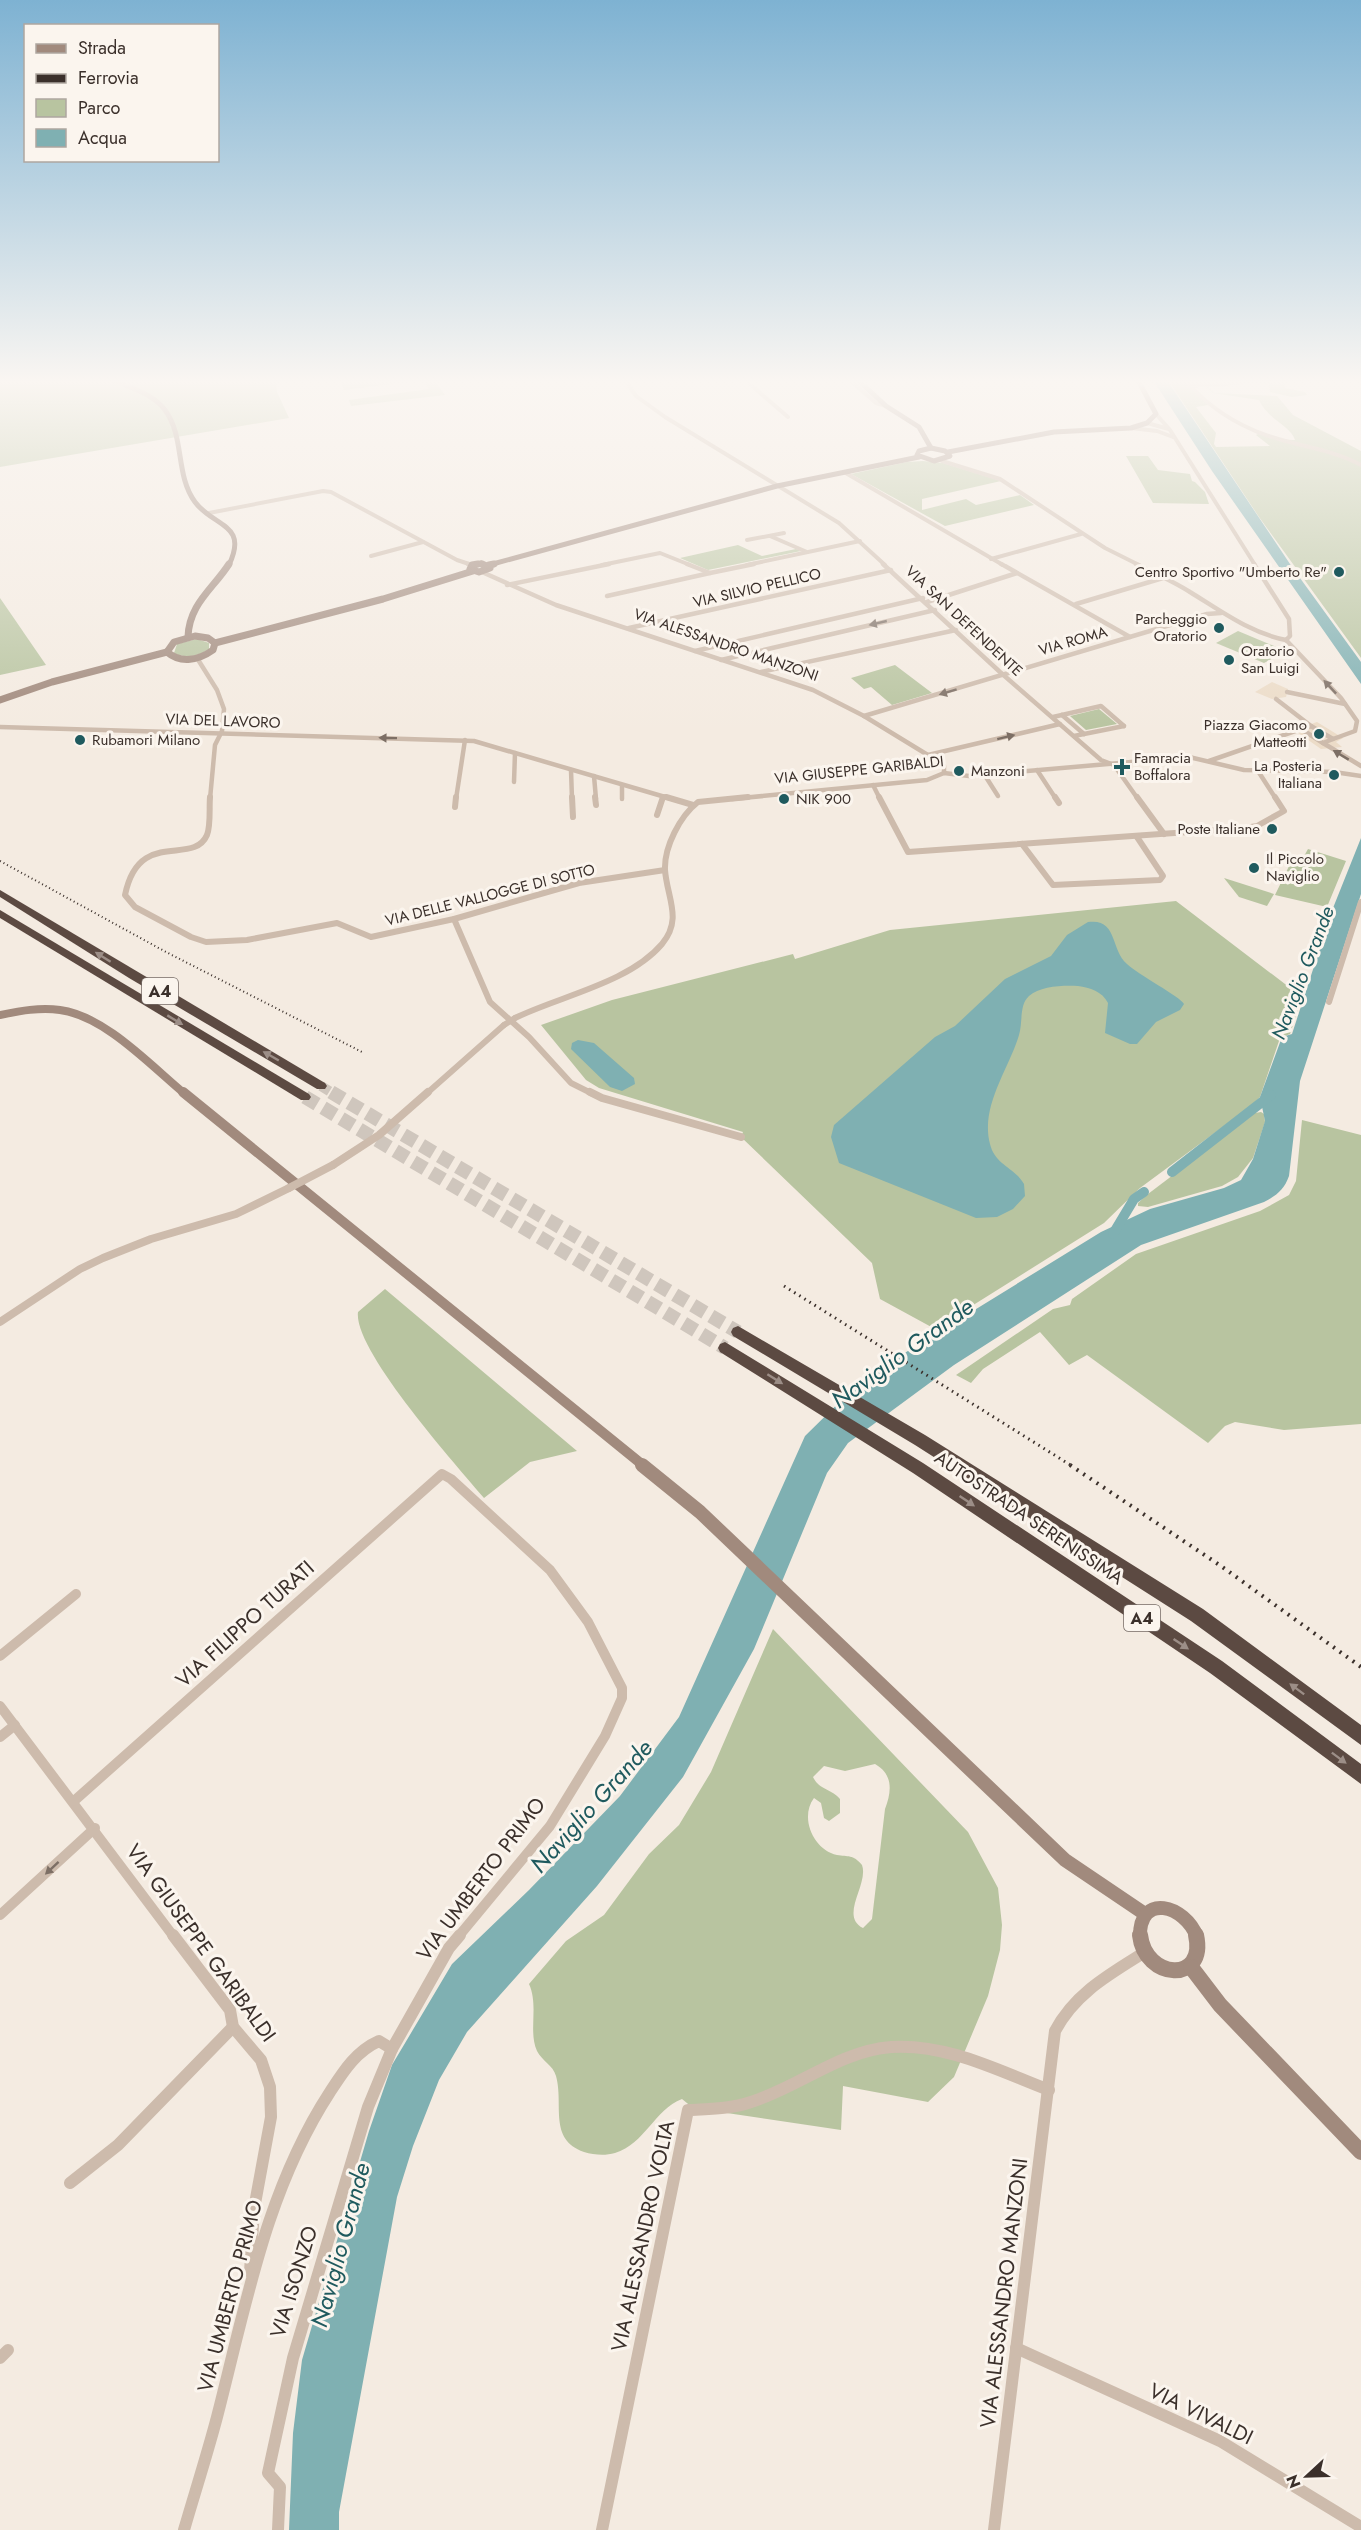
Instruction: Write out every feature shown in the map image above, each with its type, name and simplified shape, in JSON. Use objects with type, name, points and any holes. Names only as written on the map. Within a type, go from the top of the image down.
[{"type":"highway","name":"A4","points":[[0,893],[321,1086]]},
{"type":"highway","name":"A4","points":[[0,913],[305,1097]]},
{"type":"highway","name":"AUTOSTRADA SERENISSIMA","points":[[738,1332],[920,1440],[1197,1615],[1361,1736]]},
{"type":"highway","name":"AUTOSTRADA SERENISSIMA","points":[[726,1348],[918,1468],[1216,1667],[1361,1774]]},
{"type":"street","points":[[188,637],[192,613],[230,561],[235,548],[231,532],[193,498]]},
{"type":"street","points":[[209,513],[286,498]]},
{"type":"street","points":[[342,498],[473,568],[482,572],[489,569],[489,565]]},
{"type":"street","points":[[215,643],[383,599],[473,568],[515,560],[734,498]]},
{"type":"street","name":"VIA SAN DEFENDENTE","points":[[797,498],[839,523],[1004,674],[1108,763]]},
{"type":"street","points":[[889,498],[1038,587],[1076,604],[1130,637]]},
{"type":"street","points":[[1028,498],[1081,534],[1209,603],[1221,613],[1270,637],[1286,640],[1345,704],[1357,726],[1355,730],[1322,743]]},
{"type":"street","points":[[1212,498],[1289,619],[1290,636],[1286,640]]},
{"type":"street","points":[[747,540],[784,533]]},
{"type":"street","points":[[991,558],[1081,534]]},
{"type":"street","points":[[770,536],[808,552]]},
{"type":"street","points":[[607,596],[860,541]]},
{"type":"street","points":[[371,556],[423,542]]},
{"type":"street","points":[[507,585],[660,554],[710,573]]},
{"type":"street","name":"VIA SILVIO PELLICO","points":[[627,629],[891,570]]},
{"type":"street","name":"VIA ALESSANDRO MANZONI","points":[[482,572],[556,606],[813,690],[864,716],[944,766],[944,773]]},
{"type":"street","points":[[694,651],[925,600],[1017,573]]},
{"type":"street","points":[[1076,604],[1163,578]]},
{"type":"street","points":[[721,660],[935,610]]},
{"type":"street","name":"VIA ROMA","points":[[864,716],[1207,614],[1221,613]]},
{"type":"street","points":[[759,673],[956,630]]},
{"type":"street","points":[[167,652],[170,645],[188,637],[208,638],[215,643]]},
{"type":"street","points":[[0,700],[52,682],[167,652],[181,659],[197,658],[213,650],[215,643]]},
{"type":"street","points":[[197,658],[225,704],[226,715],[222,733]]},
{"type":"street","points":[[1287,692],[1345,704]]},
{"type":"street","points":[[1276,699],[1311,726],[1333,739]]},
{"type":"street","points":[[1053,717],[1101,706],[1124,726],[1074,736]]},
{"type":"street","points":[[1062,715],[1084,734]]},
{"type":"street","points":[[928,756],[1060,723]]},
{"type":"street","points":[[1208,761],[1311,726]]},
{"type":"street","name":"VIA DEL LAVORO","points":[[0,727],[474,741],[693,805]]},
{"type":"street","points":[[1301,729],[1360,766]]},
{"type":"street","name":"VIA DELLE VALLOGGE DI SOTTO","points":[[222,733],[215,745],[207,835],[199,843],[152,854],[138,862],[132,869],[126,891],[129,903],[191,937],[206,942],[248,940],[338,923],[351,926],[364,936],[371,937],[454,919],[579,883],[664,870]]},
{"type":"street","points":[[456,807],[465,740]]},
{"type":"street","points":[[514,782],[515,753]]},
{"type":"street","name":"VIA GIUSEPPE GARIBALDI","points":[[693,805],[708,801],[927,780],[944,773],[954,776],[1189,757],[1232,768],[1258,771],[1334,772],[1361,777]]},
{"type":"street","points":[[1108,763],[1114,765],[1164,834]]},
{"type":"street","points":[[571,770],[573,817]]},
{"type":"street","points":[[1037,770],[1059,803]]},
{"type":"street","points":[[873,785],[908,852],[1248,828],[1284,811],[1258,771]]},
{"type":"street","points":[[984,774],[998,796]]},
{"type":"street","points":[[594,777],[596,805]]},
{"type":"street","points":[[622,785],[622,799]]},
{"type":"street","points":[[657,815],[663,797]]},
{"type":"street","points":[[0,1322],[80,1269],[103,1258],[151,1239],[236,1214],[333,1164],[379,1135],[504,1025],[546,1002],[635,966],[662,944],[674,920],[672,897],[664,870],[679,826],[693,805]]},
{"type":"street","points":[[1022,844],[1053,885],[1160,880],[1163,876],[1137,837]]},
{"type":"street","points":[[1329,1002],[1361,902]]},
{"type":"street","points":[[454,919],[490,1002],[529,1037],[572,1083],[602,1098],[741,1137]]},
{"type":"street","points":[[0,1015],[34,1008],[56,1008],[72,1010],[95,1021],[700,1512],[1065,1860],[1145,1914]]},
{"type":"street","name":"VIA FILIPPO TURATI","points":[[74,1801],[442,1474]]},
{"type":"street","name":"VIA UMBERTO PRIMO","points":[[184,2530],[216,2422],[249,2285],[282,2178],[322,2100],[346,2067],[369,2044],[379,2041],[392,2049],[449,1948],[550,1826],[605,1736],[622,1698],[622,1688],[588,1622],[550,1570],[451,1479],[442,1474]]},
{"type":"street","points":[[0,1656],[76,1594]]},
{"type":"street","name":"VIA GIUSEPPE GARIBALDI","points":[[0,1706],[230,2010],[233,2027],[261,2060],[270,2087],[271,2117],[254,2209],[249,2285]]},
{"type":"street","points":[[0,1737],[15,1725]]},
{"type":"street","points":[[0,1915],[94,1828]]},
{"type":"street","points":[[1159,1907],[1176,1910],[1185,1916],[1199,1942],[1199,1952],[1191,1967],[1184,1971],[1167,1971],[1151,1960],[1145,1952],[1139,1935],[1145,1914],[1159,1907]]},
{"type":"street","name":"VIA ALESSANDRO MANZONI","points":[[994,2530],[1055,2031],[1063,2012],[1079,1996],[1145,1952]]},
{"type":"street","points":[[1191,1967],[1220,2005],[1361,2152]]},
{"type":"street","points":[[70,2183],[118,2145],[233,2027]]},
{"type":"street","name":"VIA ALESSANDRO VOLTA","points":[[602,2530],[688,2110],[732,2106],[759,2100],[847,2058],[869,2050],[892,2046],[917,2047],[942,2052],[1049,2090]]},
{"type":"street","name":"VIA ISONZO","points":[[278,2530],[280,2487],[268,2473],[293,2358],[368,2107],[392,2049]]},
{"type":"street","name":"VIA VIVALDI","points":[[1016,2348],[1220,2441],[1361,2527]]},
{"type":"green space","points":[[895,498],[926,498],[922,499],[922,510],[966,499],[976,505],[1007,498],[1024,498],[1034,505],[945,526]]},
{"type":"green space","points":[[1150,498],[1207,498],[1209,504],[1153,503]]},
{"type":"green space","points":[[1246,498],[1361,498],[1361,658]]},
{"type":"green space","points":[[738,545],[762,556],[796,549],[801,551],[708,570],[680,558]]},
{"type":"green space","points":[[0,598],[46,665],[0,675]]},
{"type":"green space","points":[[1238,631],[1286,651],[1264,663],[1216,643]]},
{"type":"green space","points":[[197,639],[209,643],[209,649],[192,656],[174,653],[177,644]]},
{"type":"green space","points":[[895,665],[932,693],[892,705],[871,687],[864,689],[851,678]]},
{"type":"green space","points":[[1099,709],[1117,724],[1086,730],[1070,716]]},
{"type":"green space","points":[[1308,849],[1346,861],[1327,907],[1275,895],[1292,860],[1303,858]]},
{"type":"green space","points":[[1224,878],[1274,894],[1267,906],[1239,897]]},
{"type":"green space","points":[[1176,901],[1302,997],[1290,1034],[1280,1038],[1260,1097],[1140,1188],[1104,1223],[935,1329],[880,1299],[872,1263],[741,1137],[743,1132],[599,1088],[586,1080],[541,1025],[612,1000],[793,954],[795,959],[890,930]]},
{"type":"green space","points":[[1255,1113],[1264,1114],[1265,1122],[1253,1158],[1238,1177],[1222,1186],[1148,1207],[1138,1206],[1138,1203],[1148,1194]]},
{"type":"green space","points":[[1302,1120],[1361,1135],[1361,1424],[1284,1430],[1235,1422],[1225,1426],[1208,1443],[1087,1355],[1069,1365],[1040,1332],[983,1369],[971,1383],[956,1375],[1053,1309],[1070,1305],[1072,1299],[1136,1254],[1260,1211],[1289,1195],[1296,1181]]},
{"type":"green space","points":[[385,1289],[577,1451],[530,1462],[484,1498],[409,1407],[372,1353],[361,1330],[358,1312]]},
{"type":"green space","points":[[773,1629],[968,1832],[998,1888],[1002,1925],[1000,1950],[988,1996],[954,2077],[928,2102],[843,2086],[841,2130],[693,2108],[682,2099],[664,2111],[642,2135],[625,2149],[607,2155],[584,2152],[573,2146],[561,2130],[556,2076],[537,2051],[534,2043],[533,2001],[529,1984],[566,1941],[604,1915],[649,1854],[679,1825],[711,1772]],"holes":[[[875,1764],[888,1778],[890,1789],[885,1809],[872,1919],[863,1928],[856,1923],[854,1916],[862,1881],[862,1865],[853,1858],[837,1855],[822,1847],[811,1832],[808,1815],[814,1798],[821,1803],[824,1818],[829,1821],[840,1813],[840,1799],[819,1785],[813,1777],[824,1766],[845,1771]]]},
{"type":"shaded area","points":[[1272,682],[1288,689],[1286,697],[1272,699],[1255,692]]},
{"type":"shaded area","name":"Piazza Giacomo Matteotti","points":[[1317,722],[1343,738],[1336,742],[1342,747],[1321,749],[1294,730]]},
{"type":"water","points":[[1231,498],[1246,498],[1292,567],[1361,662],[1361,684]]},
{"type":"water","points":[[1361,838],[1361,894],[1300,1081],[1289,1176],[1285,1185],[1264,1202],[1141,1245],[954,1365],[848,1443],[827,1473],[754,1649],[683,1777],[597,1886],[467,2032],[439,2080],[413,2146],[397,2197],[339,2512],[339,2530],[289,2530],[293,2433],[302,2360],[369,2131],[392,2065],[452,1964],[529,1890],[620,1796],[679,1717],[805,1436],[864,1378],[1101,1232],[1150,1209],[1224,1188],[1241,1180],[1253,1159],[1265,1121],[1260,1097],[1282,1037],[1292,1034],[1333,908]]},
{"type":"water","points":[[1088,922],[1098,922],[1104,925],[1127,964],[1184,1004],[1180,1010],[1156,1022],[1137,1044],[1130,1044],[1105,1033],[1108,1003],[1095,991],[1078,986],[1052,987],[1039,990],[1029,996],[1022,1009],[1019,1035],[997,1088],[989,1116],[988,1130],[992,1151],[1024,1184],[1025,1196],[1013,1209],[997,1217],[976,1218],[839,1163],[831,1137],[834,1125],[935,1037],[955,1026],[1005,979],[1051,956],[1067,935]]},
{"type":"water","points":[[578,1040],[594,1043],[634,1078],[635,1084],[622,1091],[610,1087],[571,1049],[572,1043]]},
{"type":"waterway","name":"Naviglio Grande","points":[[1172,1172],[1271,1095]]},
{"type":"waterway","name":"Naviglio Grande","points":[[1113,1234],[1134,1199],[1144,1192]]},
{"type":"tunnel","points":[[321,1086],[334,1094]]},
{"type":"tunnel","points":[[331,1092],[738,1332]]},
{"type":"tunnel","points":[[305,1097],[725,1348]]},
{"type":"railway","points":[[0,861],[166,952],[362,1052]]},
{"type":"railway","points":[[784,1286],[1072,1466]]},
{"type":"railway","points":[[1070,1465],[1221,1566],[1361,1667]]},
{"type":"place","name":"Centro Sportivo \"Umberto Re\"","points":[[1339,572]]},
{"type":"place","name":"Parcheggio Oratorio","points":[[1219,628]]},
{"type":"place","name":"Oratorio San Luigi","points":[[1229,660]]},
{"type":"place","name":"Piazza Giacomo Matteotti","points":[[1319,734]]},
{"type":"place","name":"Rubamori Milano","points":[[80,740]]},
{"type":"place","name":"Famracia Boffalora","points":[[1122,767]]},
{"type":"place","name":"Manzoni","points":[[959,771]]},
{"type":"place","name":"La Posteria Italiana","points":[[1334,775]]},
{"type":"place","name":"NIK 900","points":[[784,799]]},
{"type":"place","name":"Poste Italiane","points":[[1272,829]]},
{"type":"place","name":"Il Piccolo Naviglio","points":[[1254,868]]}]
